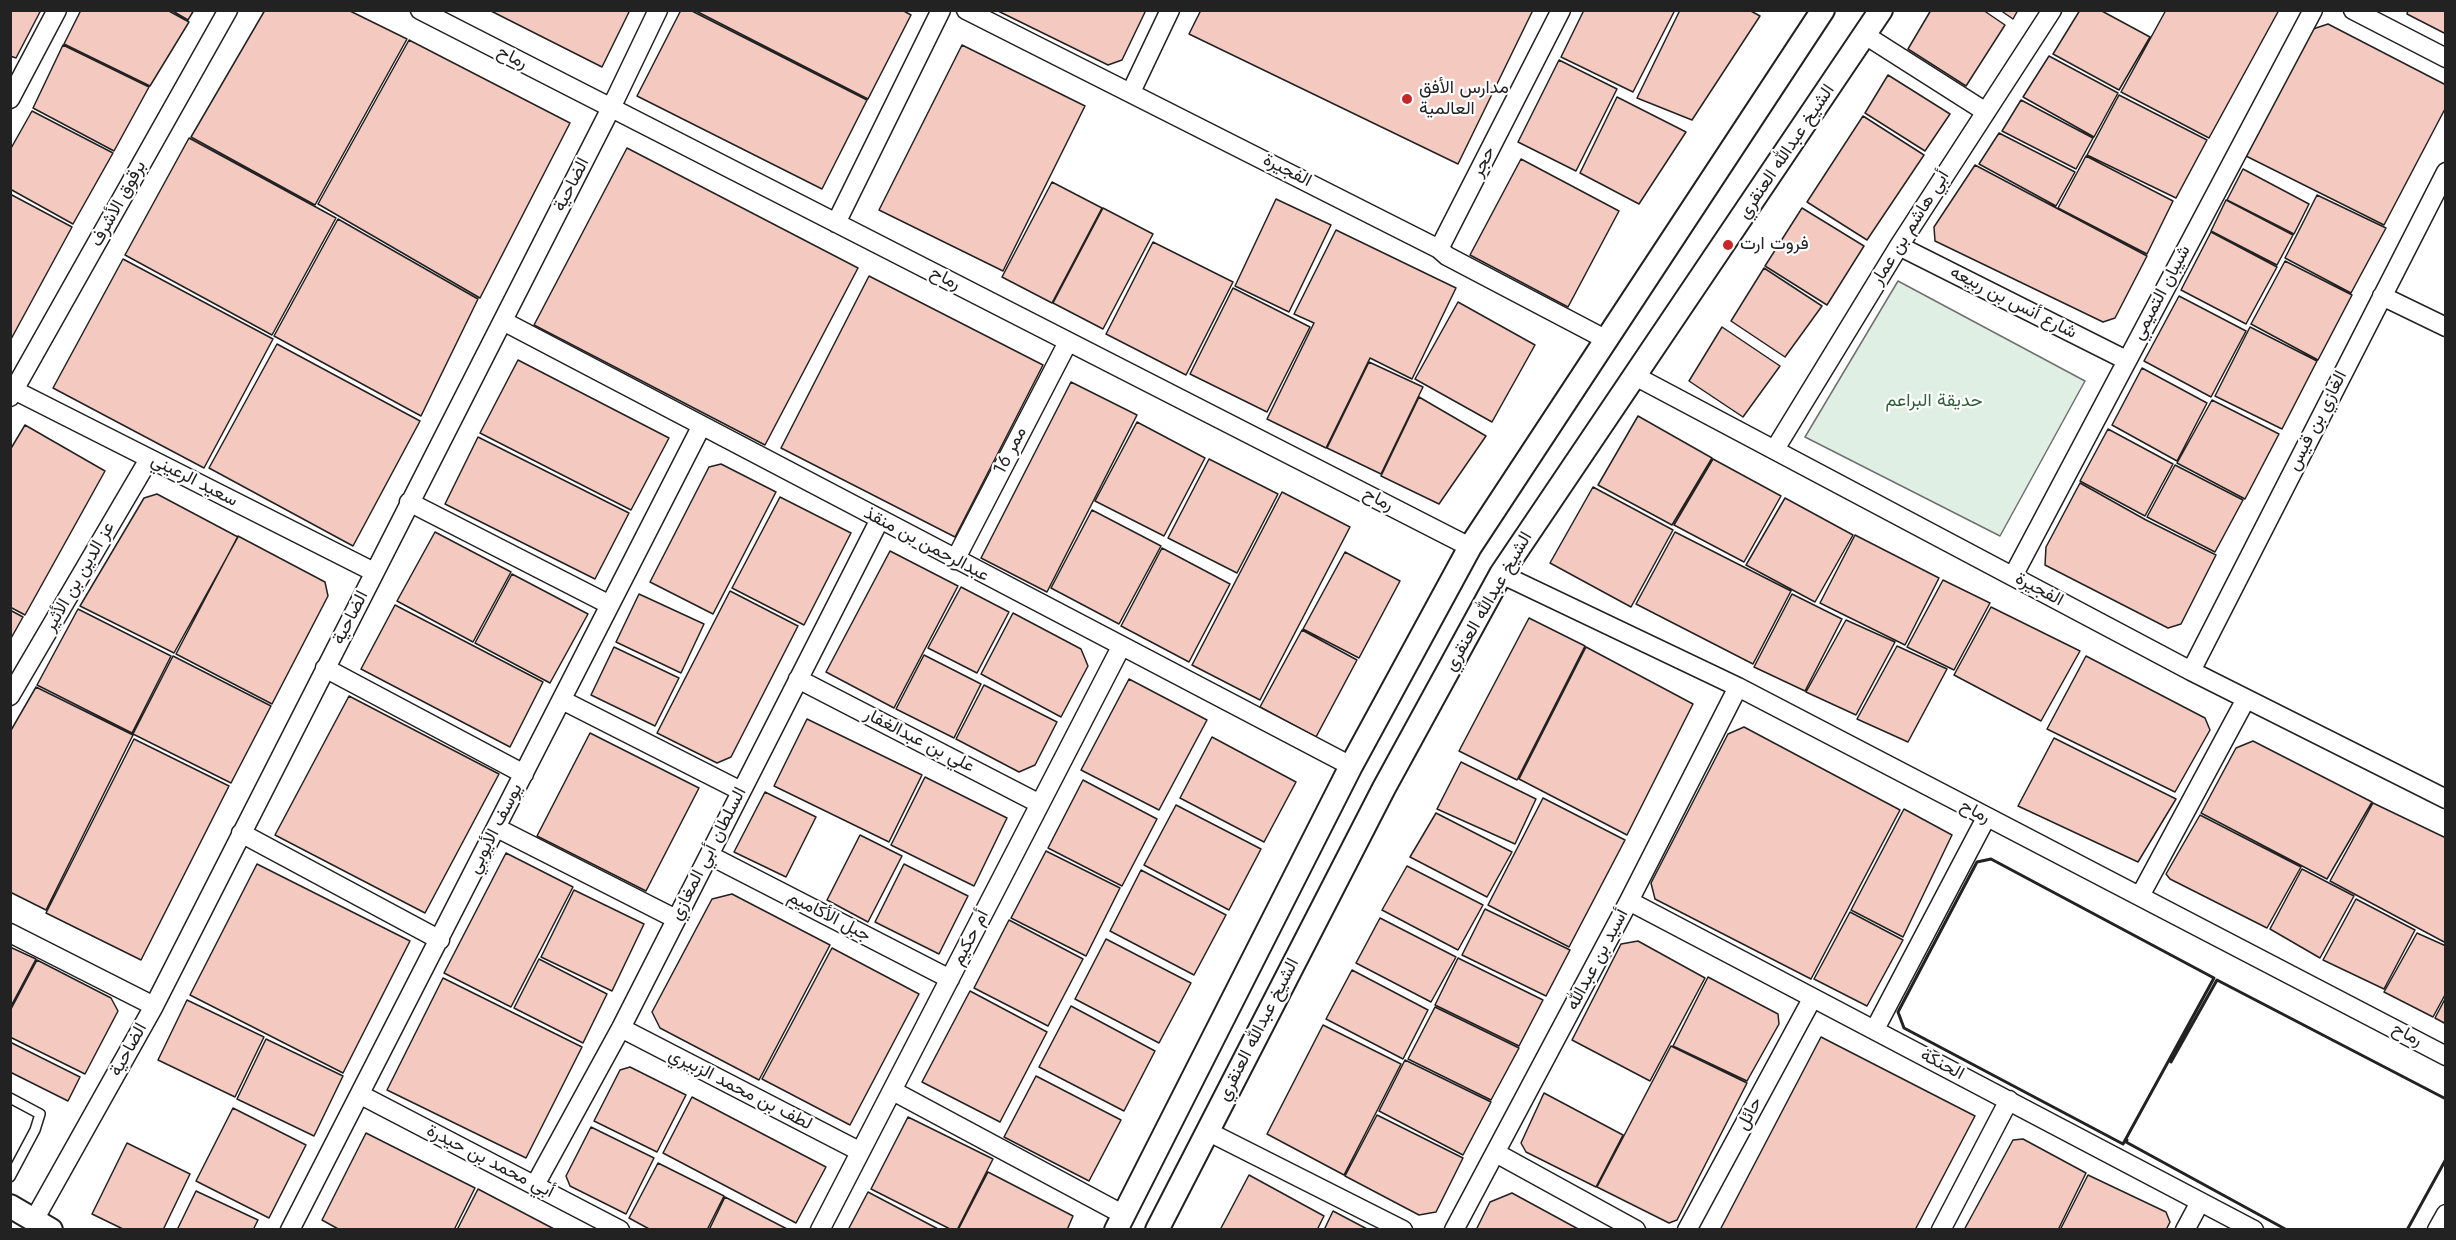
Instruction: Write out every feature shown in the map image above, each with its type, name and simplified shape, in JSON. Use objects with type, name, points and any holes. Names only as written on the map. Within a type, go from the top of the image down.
[{"type":"street","points":[[13,87],[57,10]]},
{"type":"street","name":"برقوق الأشرف","points":[[13,388],[228,10]]},
{"type":"street","name":"رماح","points":[[420,10],[1470,547]]},
{"type":"street","name":"الضاحية","points":[[42,1225],[611,108],[658,10]]},
{"type":"street","points":[[836,223],[941,10]]},
{"type":"street","name":"الفجيرة","points":[[966,10],[1439,249],[1447,256],[1605,339]]},
{"type":"street","points":[[1131,92],[1170,10]]},
{"type":"street","name":"حجر","points":[[1439,249],[1561,10]]},
{"type":"street","name":"الشيخ عبدالله العنقري","points":[[1120,1222],[1351,766],[1470,547],[1822,10]]},
{"type":"street","name":"الشيخ عبدالله العنقري","points":[[1157,1230],[1384,788],[1501,574],[1881,10]]},
{"type":"street","name":"أبي هاشم بن عمار","points":[[1775,449],[1899,246],[2052,10]]},
{"type":"street","name":"شيبان التميمي","points":[[2013,576],[2313,10]]},
{"type":"street","points":[[2353,10],[2445,58]]},
{"type":"street","points":[[1865,35],[1986,112]]},
{"type":"street","name":"الغازي بن قيس","points":[[2191,671],[2445,172]]},
{"type":"street","name":"شارع أنس بن ربيعه","points":[[1899,246],[2126,360]]},
{"type":"street","points":[[2382,296],[2445,327]]},
{"type":"street","name":"عبدالرحمن بن منقذ","points":[[503,321],[879,521],[1351,766]]},
{"type":"street","name":"ممر 16","points":[[955,560],[1068,342]]},
{"type":"street","name":"الفجيرة","points":[[1635,376],[2191,671],[2445,800]]},
{"type":"street","name":"سعيد الرعيني","points":[[13,388],[374,572]]},
{"type":"street","name":"يوسف الأيوبي","points":[[290,1230],[701,427]]},
{"type":"street","name":"عز الدين بن الأثير","points":[[10,696],[149,459]]},
{"type":"street","points":[[409,502],[610,605]]},
{"type":"street","name":"السلطان أبي المغازي","points":[[535,1185],[621,1028],[879,521]]},
{"type":"street","name":"رماح","points":[[1501,574],[1738,687],[2445,1056]]},
{"type":"street","name":"أم حكيم","points":[[820,1230],[1120,647]]},
{"type":"street","points":[[325,668],[524,774]]},
{"type":"street","name":"علي بن عبدالغفار","points":[[798,679],[1040,804]]},
{"type":"street","name":"أسيد بن عبدالله","points":[[1454,1230],[1629,901],[1738,687]]},
{"type":"street","points":[[2140,896],[2246,699]]},
{"type":"street","points":[[562,700],[741,791]]},
{"type":"street","points":[[1875,1029],[1986,818]]},
{"type":"street","points":[[497,828],[676,920]]},
{"type":"street","points":[[241,833],[440,940]]},
{"type":"street","name":"جبل الأكاميم","points":[[708,855],[950,979]]},
{"type":"street","name":"الحنكة","points":[[1629,901],[2254,1230]]},
{"type":"street","points":[[10,933],[154,1006]]},
{"type":"street","name":"حائل","points":[[1688,1230],[1812,999]]},
{"type":"street","name":"لطف بن محمد الزبيري","points":[[621,1028],[860,1151]]},
{"type":"street","points":[[893,1090],[1120,1222]]},
{"type":"street","name":"أبي محمد بن حيدرة","points":[[361,1095],[620,1230]]},
{"type":"street","points":[[1941,1230],[2009,1100]]},
{"type":"street","points":[[1207,1131],[1403,1230]]},
{"type":"street","points":[[1496,1153],[1636,1230]]},
{"type":"street","points":[[2185,1230],[2200,1202]]},
{"type":"street","points":[[10,1206],[42,1225]]},
{"type":"street","points":[[2437,1230],[2445,1214]]},
{"type":"lane","points":[[10,1098],[40,1114],[35,1130],[10,1177]]},
{"type":"green space","name":"حديقة البراعم","points":[[1898,281],[2085,381],[2000,536],[1805,437]]},
{"type":"building","points":[[10,10],[41,10],[16,58],[10,56]]},
{"type":"building","points":[[81,10],[167,10],[189,22],[150,86],[64,44]]},
{"type":"building","points":[[171,10],[194,10],[188,20]]},
{"type":"building","points":[[265,10],[348,10],[407,39],[315,205],[191,137]]},
{"type":"building","points":[[489,10],[630,10],[602,67]]},
{"type":"building","points":[[681,10],[690,10],[867,100],[822,189],[637,96]]},
{"type":"building","points":[[694,10],[902,10],[911,15],[868,99]]},
{"type":"building","points":[[996,10],[1146,10],[1122,60],[1108,65]]},
{"type":"building","name":"مدارس الأفق العالمية","points":[[1201,10],[1533,10],[1458,164],[1189,34]]},
{"type":"building","points":[[1584,10],[1675,10],[1633,92],[1561,57]]},
{"type":"building","points":[[1680,10],[1749,10],[1760,16],[1692,120],[1637,98]]},
{"type":"building","points":[[1931,10],[1983,10],[2005,25],[1966,86],[1908,49]]},
{"type":"building","points":[[2000,10],[2018,10],[2013,19]]},
{"type":"building","points":[[2080,10],[2100,10],[2150,37],[2119,90],[2053,54]]},
{"type":"building","points":[[2166,10],[2279,10],[2209,138],[2121,92]]},
{"type":"building","points":[[2408,10],[2446,10],[2446,34],[2407,14]]},
{"type":"building","points":[[2328,24],[2446,85],[2446,107],[2384,225],[2246,156],[2313,29]]},
{"type":"building","points":[[409,40],[570,123],[480,298],[318,204]]},
{"type":"building","points":[[63,45],[149,87],[114,151],[33,108]]},
{"type":"building","points":[[962,45],[1085,106],[1003,271],[879,210]]},
{"type":"building","points":[[2049,56],[2118,93],[2094,137],[2023,97]]},
{"type":"building","points":[[1559,60],[1617,89],[1576,171],[1518,142]]},
{"type":"building","points":[[1888,75],[1950,114],[1925,151],[1865,113]]},
{"type":"building","points":[[2119,95],[2207,140],[2176,198],[2087,155]]},
{"type":"building","points":[[1617,97],[1686,132],[1639,204],[1580,173]]},
{"type":"building","points":[[2021,100],[2093,138],[2076,169],[2002,131]]},
{"type":"building","points":[[32,111],[113,153],[73,224],[10,189],[10,150]]},
{"type":"building","points":[[1863,116],[1924,155],[1867,240],[1807,202]]},
{"type":"building","points":[[1999,133],[2075,172],[2056,206],[1979,164]]},
{"type":"building","points":[[189,138],[336,218],[272,335],[125,255]]},
{"type":"building","points":[[627,148],[858,268],[765,445],[534,325]]},
{"type":"building","points":[[2086,156],[2173,201],[2147,254],[2058,208]]},
{"type":"building","points":[[1521,159],[1619,211],[1568,307],[1470,255]]},
{"type":"building","points":[[1975,165],[2147,256],[2115,318],[2103,322],[1935,241],[1934,227]]},
{"type":"building","points":[[2243,169],[2309,204],[2294,234],[2227,200]]},
{"type":"building","points":[[1052,182],[1102,208],[1052,303],[1002,277]]},
{"type":"building","points":[[10,194],[72,227],[10,341]]},
{"type":"building","points":[[2317,195],[2386,228],[2351,293],[2285,258]]},
{"type":"building","points":[[1276,199],[1331,225],[1289,312],[1235,286]]},
{"type":"building","points":[[2226,200],[2293,235],[2277,265],[2211,231]]},
{"type":"building","points":[[1103,208],[1153,234],[1103,329],[1053,303]]},
{"type":"building","points":[[1802,208],[1864,246],[1827,305],[1765,266]]},
{"type":"building","points":[[338,219],[478,299],[421,416],[274,336]]},
{"type":"building","points":[[1336,230],[1456,288],[1412,379],[1370,358],[1326,448],[1267,419],[1314,323],[1294,314]]},
{"type":"building","points":[[2211,232],[2277,267],[2246,324],[2181,290]]},
{"type":"building","points":[[1153,242],[1233,282],[1186,375],[1106,334]]},
{"type":"building","points":[[123,259],[273,339],[204,468],[53,388]]},
{"type":"building","points":[[2285,261],[2352,295],[2318,360],[2251,324]]},
{"type":"building","points":[[1764,268],[1822,306],[1785,357],[1731,321]]},
{"type":"building","points":[[869,276],[1043,365],[955,537],[781,448]]},
{"type":"building","points":[[1233,288],[1310,327],[1267,412],[1190,374]]},
{"type":"building","points":[[2179,296],[2246,331],[2211,397],[2144,361]]},
{"type":"building","points":[[1458,302],[1535,345],[1492,422],[1415,379]]},
{"type":"building","points":[[1722,327],[1780,366],[1743,417],[1689,381]]},
{"type":"building","points":[[2250,327],[2317,361],[2282,429],[2215,396]]},
{"type":"building","points":[[277,344],[420,421],[353,546],[209,468]]},
{"type":"building","points":[[518,360],[669,438],[631,510],[480,433]]},
{"type":"building","points":[[1369,362],[1423,387],[1381,474],[1327,448]]},
{"type":"building","points":[[2142,368],[2207,403],[2177,461],[2112,425]]},
{"type":"building","points":[[1071,382],[1137,415],[1047,592],[981,558]]},
{"type":"building","points":[[1419,397],[1486,436],[1439,504],[1381,476]]},
{"type":"building","points":[[2212,400],[2279,434],[2245,499],[2177,463]]},
{"type":"building","points":[[1638,416],[1712,458],[1672,525],[1598,485]]},
{"type":"building","points":[[1137,422],[1205,458],[1164,536],[1095,501]]},
{"type":"building","points":[[25,425],[105,471],[25,615],[10,607],[10,450]]},
{"type":"building","points":[[2108,429],[2173,464],[2145,516],[2080,481]]},
{"type":"building","points":[[478,437],[629,513],[595,579],[445,504]]},
{"type":"building","points":[[1209,459],[1278,494],[1237,573],[1168,538]]},
{"type":"building","points":[[1713,459],[1781,496],[1744,562],[1674,525]]},
{"type":"building","points":[[721,464],[776,492],[713,614],[650,582],[709,467]]},
{"type":"building","points":[[2175,465],[2243,500],[2215,552],[2147,517]]},
{"type":"building","points":[[2080,483],[2146,520],[2216,555],[2181,624],[2168,628],[2045,565],[2046,547]]},
{"type":"building","points":[[1593,487],[1673,530],[1631,607],[1550,563]]},
{"type":"building","points":[[1282,492],[1350,527],[1260,700],[1192,665]]},
{"type":"building","points":[[157,494],[238,537],[174,653],[80,606],[144,498]]},
{"type":"building","points":[[780,497],[851,533],[804,625],[732,588]]},
{"type":"building","points":[[1785,498],[1853,535],[1815,602],[1746,565]]},
{"type":"building","points":[[1092,510],[1161,546],[1119,624],[1051,588]]},
{"type":"building","points":[[435,532],[511,572],[473,642],[397,601]]},
{"type":"building","points":[[1675,532],[1791,591],[1753,664],[1636,604]]},
{"type":"building","points":[[1855,535],[1939,578],[1905,645],[1820,603]]},
{"type":"building","points":[[238,536],[325,582],[328,596],[272,704],[176,654]]},
{"type":"building","points":[[1162,548],[1230,584],[1189,662],[1121,626]]},
{"type":"building","points":[[890,551],[958,586],[894,708],[826,672]]},
{"type":"building","points":[[1345,552],[1400,581],[1359,658],[1303,629]]},
{"type":"building","points":[[512,574],[588,614],[550,683],[475,643]]},
{"type":"building","points":[[1943,580],[1990,603],[1954,670],[1907,647]]},
{"type":"building","points":[[961,587],[1009,612],[977,673],[928,648]]},
{"type":"building","points":[[730,591],[798,626],[731,757],[717,763],[657,733]]},
{"type":"building","points":[[639,594],[704,624],[681,673],[616,642]]},
{"type":"building","points":[[1792,594],[1842,619],[1805,691],[1754,667]]},
{"type":"building","points":[[395,605],[543,682],[510,747],[361,669]]},
{"type":"building","points":[[1991,607],[2080,651],[2041,721],[1954,675]]},
{"type":"building","points":[[78,609],[171,656],[132,733],[37,685]]},
{"type":"building","points":[[10,610],[23,617],[10,640]]},
{"type":"building","points":[[1013,613],[1081,649],[1088,666],[1061,717],[981,674]]},
{"type":"building","points":[[1529,618],[1585,646],[1517,780],[1459,751]]},
{"type":"building","points":[[1846,620],[1895,642],[1856,715],[1806,692]]},
{"type":"building","points":[[1302,630],[1357,660],[1316,737],[1260,707]]},
{"type":"building","points":[[1897,646],[1947,669],[1908,742],[1857,719]]},
{"type":"building","points":[[614,647],[679,678],[655,726],[591,695]]},
{"type":"building","points":[[1586,647],[1693,704],[1627,835],[1519,779]]},
{"type":"building","points":[[924,655],[981,684],[954,738],[896,709]]},
{"type":"building","points":[[173,656],[271,706],[231,783],[133,734]]},
{"type":"building","points":[[2086,656],[2205,718],[2210,730],[2175,792],[2047,729]]},
{"type":"building","points":[[1129,679],[1207,720],[1159,810],[1081,770]]},
{"type":"building","points":[[984,685],[1057,722],[1035,765],[1019,772],[956,739]]},
{"type":"building","points":[[36,687],[133,735],[46,910],[10,892],[10,732]]},
{"type":"building","points":[[349,696],[499,774],[425,913],[275,835]]},
{"type":"building","points":[[807,719],[922,775],[889,842],[774,786]]},
{"type":"building","points":[[1744,727],[1900,810],[1811,979],[1655,899],[1651,883],[1728,734]]},
{"type":"building","points":[[590,733],[699,788],[646,891],[537,836]]},
{"type":"building","points":[[1212,737],[1296,782],[1264,842],[1180,798]]},
{"type":"building","points":[[2054,738],[2176,799],[2138,862],[2018,806]]},
{"type":"building","points":[[134,739],[229,786],[141,960],[46,913]]},
{"type":"building","points":[[2253,741],[2372,802],[2327,879],[2201,813],[2236,748]]},
{"type":"building","points":[[1461,762],[1536,799],[1515,844],[1437,809]]},
{"type":"building","points":[[925,777],[1007,818],[974,886],[891,845]]},
{"type":"building","points":[[1083,780],[1157,819],[1122,886],[1048,848]]},
{"type":"building","points":[[765,792],[816,817],[786,877],[734,852]]},
{"type":"building","points":[[1543,798],[1625,840],[1569,947],[1488,905]]},
{"type":"building","points":[[2373,803],[2446,838],[2446,943],[2330,881]]},
{"type":"building","points":[[1176,805],[1261,849],[1229,910],[1144,865]]},
{"type":"building","points":[[1904,809],[1952,835],[1903,937],[1851,910]]},
{"type":"building","points":[[1436,813],[1512,852],[1487,897],[1410,857]]},
{"type":"building","points":[[2200,815],[2301,867],[2267,928],[2170,879],[2166,874]]},
{"type":"building","points":[[860,835],[902,856],[868,922],[827,900]]},
{"type":"building","points":[[1046,851],[1120,888],[1086,956],[1011,918]]},
{"type":"building","points":[[506,853],[573,887],[511,1007],[444,973]]},
{"type":"building","points":[[257,864],[410,941],[343,1073],[190,995]]},
{"type":"building","points":[[904,864],[968,896],[939,954],[875,922]]},
{"type":"building","points":[[1407,866],[1483,905],[1458,950],[1382,910]]},
{"type":"building","points":[[2302,869],[2354,896],[2320,958],[2270,929]]},
{"type":"building","points":[[1141,870],[1226,915],[1194,975],[1110,931]]},
{"type":"building","points":[[574,890],[644,924],[612,991],[541,957]]},
{"type":"building","points":[[732,894],[830,945],[759,1080],[660,1028],[652,1012],[712,899]]},
{"type":"building","points":[[2356,899],[2415,930],[2384,989],[2323,960]]},
{"type":"building","points":[[1485,909],[1570,950],[1546,996],[1462,955]]},
{"type":"building","points":[[1850,912],[1903,940],[1867,1006],[1814,979]]},
{"type":"building","points":[[1380,918],[1456,957],[1431,1002],[1356,963]]},
{"type":"building","points":[[1009,920],[1083,959],[1048,1026],[974,988]]},
{"type":"building","points":[[2417,933],[2446,946],[2446,993],[2433,1017],[2384,992]]},
{"type":"building","points":[[1106,939],[1191,983],[1159,1043],[1075,999]]},
{"type":"building","points":[[1638,941],[1705,978],[1650,1081],[1572,1040],[1621,944]]},
{"type":"building","points":[[10,947],[36,959],[10,1008]]},
{"type":"building","points":[[832,948],[919,994],[850,1125],[762,1079]]},
{"type":"building","points":[[1458,958],[1543,1000],[1519,1046],[1435,1005]]},
{"type":"building","points":[[539,959],[607,994],[583,1043],[514,1008]]},
{"type":"building","points":[[37,960],[111,998],[118,1011],[85,1074],[10,1037],[10,1011]]},
{"type":"building","points":[[1352,970],[1428,1010],[1403,1059],[1326,1019]]},
{"type":"building","points":[[1708,977],[1778,1014],[1779,1024],[1747,1081],[1673,1046]]},
{"type":"building","points":[[443,978],[582,1047],[526,1158],[387,1090]]},
{"type":"building","points":[[970,991],[1047,1032],[1000,1122],[922,1082]]},
{"type":"building","points":[[2446,997],[2446,1024],[2435,1018]]},
{"type":"building","points":[[187,1000],[264,1037],[235,1097],[158,1060]]},
{"type":"building","points":[[1071,1006],[1155,1051],[1124,1111],[1039,1067]]},
{"type":"building","points":[[1435,1007],[1519,1048],[1491,1100],[1408,1059]]},
{"type":"building","points":[[1323,1025],[1401,1064],[1344,1175],[1267,1134]]},
{"type":"building","points":[[1821,1037],[1975,1116],[1915,1230],[1720,1230]]},
{"type":"building","points":[[266,1039],[343,1076],[314,1136],[237,1099]]},
{"type":"building","points":[[10,1042],[80,1077],[68,1101],[10,1072]]},
{"type":"building","points":[[1671,1046],[1747,1083],[1677,1220],[1669,1223],[1597,1187]]},
{"type":"building","points":[[1405,1060],[1491,1102],[1463,1155],[1379,1111]]},
{"type":"building","points":[[630,1067],[686,1095],[657,1152],[594,1121],[620,1070]]},
{"type":"building","points":[[1036,1076],[1121,1120],[1089,1181],[1004,1137]]},
{"type":"building","points":[[1544,1093],[1623,1135],[1596,1187],[1526,1152],[1521,1143]]},
{"type":"building","points":[[692,1097],[826,1167],[796,1223],[663,1153]]},
{"type":"building","points":[[233,1108],[306,1145],[269,1218],[196,1181]]},
{"type":"building","points":[[1377,1115],[1463,1158],[1436,1212],[1419,1215],[1345,1176]]},
{"type":"building","points":[[908,1117],[993,1159],[957,1230],[952,1230],[871,1189]]},
{"type":"building","points":[[591,1127],[654,1158],[626,1214],[570,1186],[566,1176]]},
{"type":"building","points":[[366,1133],[475,1188],[454,1230],[340,1230],[322,1220]]},
{"type":"building","points":[[2023,1139],[2086,1173],[2058,1230],[1964,1230],[2013,1140]]},
{"type":"building","points":[[127,1143],[190,1174],[163,1230],[125,1230],[92,1214]]},
{"type":"building","points":[[658,1163],[724,1196],[707,1230],[651,1230],[629,1218]]},
{"type":"building","points":[[988,1172],[1073,1216],[1067,1230],[958,1230]]},
{"type":"building","points":[[1249,1175],[1324,1216],[1317,1230],[1220,1230]]},
{"type":"building","points":[[2088,1175],[2166,1212],[2170,1222],[2166,1230],[2060,1230]]},
{"type":"building","points":[[478,1189],[556,1230],[457,1230]]},
{"type":"building","points":[[196,1191],[258,1220],[253,1230],[177,1230]]},
{"type":"building","points":[[868,1192],[940,1230],[848,1230]]},
{"type":"building","points":[[1512,1193],[1580,1230],[1476,1230],[1490,1202]]},
{"type":"building","points":[[725,1197],[789,1230],[709,1230]]},
{"type":"building","points":[[1333,1211],[1369,1230],[1324,1230]]},
{"type":"wall","points":[[1991,859],[2214,978],[2123,1144],[1904,1028],[1898,1012],[1977,862],[1991,859]]},
{"type":"wall","points":[[2171,1062],[2217,980],[2446,1099]]},
{"type":"wall","points":[[2127,1140],[2126,1142],[2287,1230]]},
{"type":"wall","points":[[2407,1230],[2446,1159]]},
{"type":"place","name":"مدارس الأفق العالمية","points":[[1407,99]]},
{"type":"place","name":"فروت ارت","points":[[1728,245]]}]
